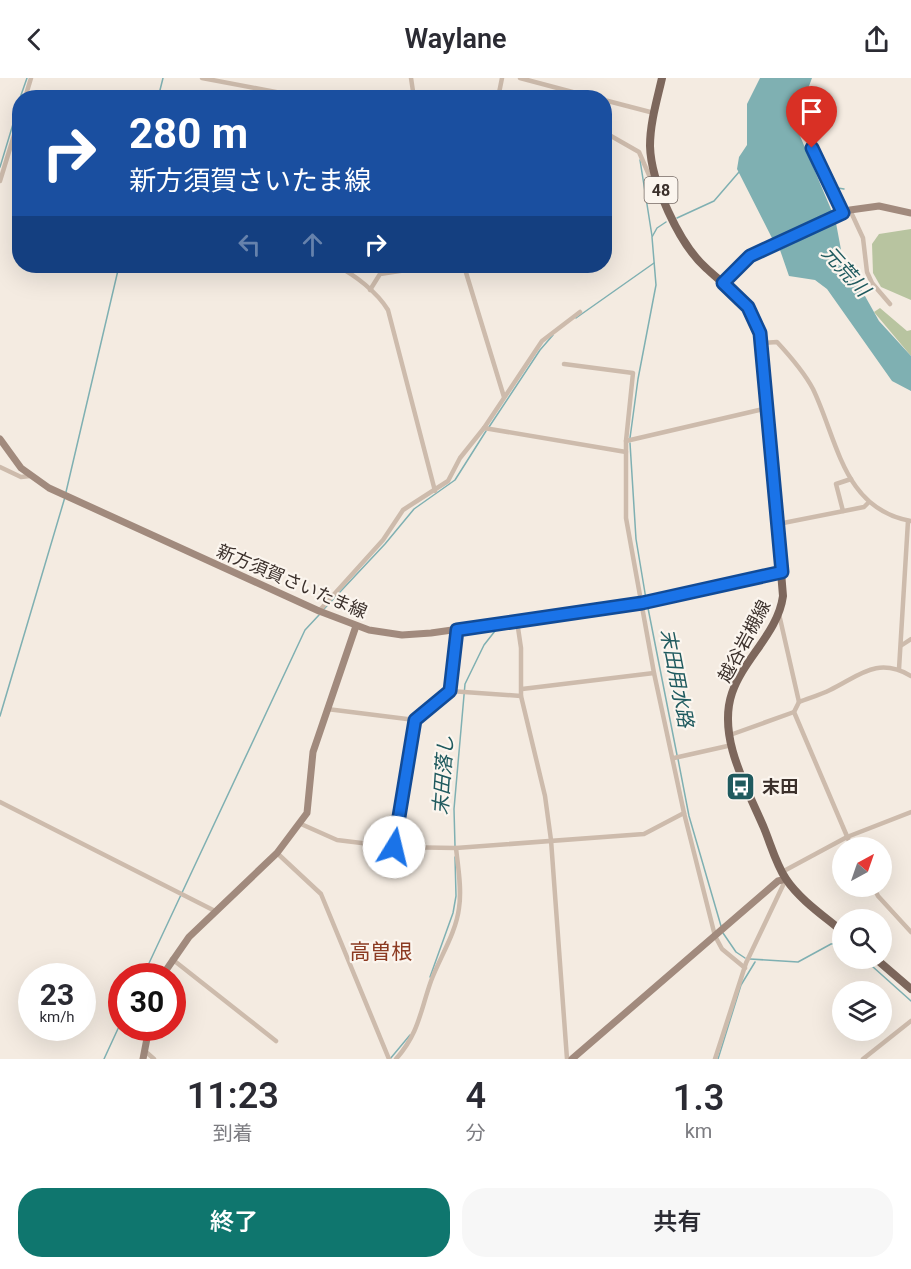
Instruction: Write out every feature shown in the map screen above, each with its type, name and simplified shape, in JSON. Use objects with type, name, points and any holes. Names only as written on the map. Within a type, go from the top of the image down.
[{"type":"main road","name":"越谷岩槻線","points":[[662,78],[650,140],[657,177],[681,238],[694,256],[753,315],[762,343],[783,596],[779,614],[733,690],[729,704],[732,746],[784,875],[801,896],[832,923]]},
{"type":"main road","points":[[723,283],[743,261],[844,213],[879,207],[911,213]]},
{"type":"main road","name":"新方須賀さいたま線","points":[[0,439],[13,459],[30,476],[69,498],[319,611],[356,626],[402,635],[457,630],[642,603],[782,572]]},
{"type":"main road","points":[[170,963],[215,911],[277,853],[301,824],[309,807],[313,752],[356,626]]},
{"type":"main road","points":[[572,1059],[784,875]]},
{"type":"main road","points":[[888,969],[911,989]]},
{"type":"main road","points":[[143,1059],[147,1041]]},
{"type":"street","points":[[202,78],[265,90]]},
{"type":"street","points":[[520,78],[565,90]]},
{"type":"street","points":[[612,102],[654,113]]},
{"type":"street","points":[[612,137],[639,152],[650,175],[657,177]]},
{"type":"street","points":[[639,152],[650,140]]},
{"type":"street","points":[[0,181],[12,142]]},
{"type":"street","points":[[812,148],[844,213],[863,238],[867,272],[872,283],[890,304]]},
{"type":"street","points":[[347,273],[370,290],[388,310],[435,490]]},
{"type":"street","points":[[370,290],[380,274],[387,273]]},
{"type":"street","points":[[466,273],[504,397]]},
{"type":"street","points":[[319,611],[382,540],[403,510],[448,481],[460,458],[484,428],[542,341],[580,312]]},
{"type":"street","points":[[762,343],[777,342],[807,381],[851,479],[868,503],[882,512],[909,521],[899,669]]},
{"type":"street","points":[[564,364],[633,374],[626,441],[626,518],[654,672],[684,813],[715,936],[722,949],[745,968]]},
{"type":"street","points":[[626,441],[768,408]]},
{"type":"street","points":[[484,428],[626,452]]},
{"type":"street","points":[[0,467],[21,477],[30,476]]},
{"type":"street","points":[[843,511],[836,484],[851,479]]},
{"type":"street","points":[[778,524],[864,507],[868,503]]},
{"type":"street","points":[[730,735],[794,712],[799,702],[779,614]]},
{"type":"street","points":[[517,621],[521,648],[521,696],[545,796],[551,840],[567,1059]]},
{"type":"street","points":[[450,691],[457,630]]},
{"type":"street","points":[[902,645],[911,639]]},
{"type":"street","points":[[799,702],[830,690],[864,669],[899,669],[911,676]]},
{"type":"street","points":[[522,689],[654,672]]},
{"type":"street","points":[[394,847],[415,720],[450,691],[521,696]]},
{"type":"street","points":[[327,709],[415,720]]},
{"type":"street","points":[[794,712],[847,837],[911,812]]},
{"type":"street","points":[[674,758],[732,746]]},
{"type":"street","points":[[0,802],[215,911]]},
{"type":"street","points":[[301,824],[337,840],[394,847],[456,848],[644,834],[684,813]]},
{"type":"street","points":[[715,1059],[745,968],[784,875],[832,846]]},
{"type":"street","points":[[396,1059],[412,1040],[419,1025],[431,981],[457,920],[460,902],[456,848]]},
{"type":"street","points":[[277,853],[321,894],[389,1059]]},
{"type":"street","points":[[879,897],[911,932]]},
{"type":"street","points":[[172,959],[276,1041]]},
{"type":"street","points":[[863,1059],[911,1022]]},
{"type":"street","points":[[145,1051],[154,1059]]},
{"type":"green space","points":[[911,229],[911,300],[881,287],[873,273],[872,244],[879,234]]},
{"type":"green space","points":[[880,308],[907,331],[911,330],[911,356],[874,312]]},
{"type":"water","points":[[760,78],[812,78],[795,124],[833,214],[774,242],[737,169],[739,157],[747,145],[747,104]]},
{"type":"water","name":"元荒川","points":[[836,223],[842,255],[879,321],[911,356],[911,391],[892,381],[827,289],[815,280],[789,276],[780,250]]},
{"type":"waterway","points":[[23,90],[27,78]]},
{"type":"waterway","points":[[160,90],[163,78]]},
{"type":"waterway","points":[[0,167],[12,127]]},
{"type":"waterway","points":[[640,160],[652,236]]},
{"type":"waterway","points":[[677,218],[714,201],[739,172]]},
{"type":"waterway","points":[[832,187],[844,189]]},
{"type":"waterway","name":"末田用水路","points":[[630,438],[638,379],[656,285],[652,237],[657,228],[666,222]]},
{"type":"waterway","points":[[576,318],[654,263]]},
{"type":"waterway","points":[[66,492],[117,273]]},
{"type":"waterway","points":[[489,427],[540,350],[553,335]]},
{"type":"waterway","points":[[324,609],[385,544],[414,509],[455,480],[486,431]]},
{"type":"waterway","name":"末田用水路","points":[[630,443],[636,539],[646,599]]},
{"type":"waterway","points":[[0,716],[65,497]]},
{"type":"waterway","name":"末田用水路","points":[[647,603],[677,755]]},
{"type":"waterway","points":[[149,963],[305,630],[319,615]]},
{"type":"waterway","name":"末田落し","points":[[455,846],[454,809],[465,684],[484,645],[495,631]]},
{"type":"waterway","name":"末田用水路","points":[[678,759],[689,816],[721,926]]},
{"type":"waterway","name":"末田落し","points":[[430,977],[453,913],[456,896],[455,857]]},
{"type":"waterway","name":"末田用水路","points":[[723,933],[736,952],[745,958]]},
{"type":"waterway","name":"末田用水路","points":[[750,959],[798,962],[832,944]]},
{"type":"waterway","points":[[718,1059],[741,985],[755,962]]},
{"type":"waterway","name":"末田用水路","points":[[875,969],[911,1001]]},
{"type":"waterway","name":"末田落し","points":[[390,1059],[410,1035]]},
{"type":"waterway","points":[[104,1059],[112,1041]]},
{"type":"place","name":"末田","points":[[741,786]]},
{"type":"district","name":"高曽根","points":[[381,952]]},
{"type":"route","points":[[394,847],[415,720],[450,691],[457,630],[642,603],[782,572],[760,333],[748,307],[723,283],[750,256],[843,213],[828,186],[812,148]]}]
